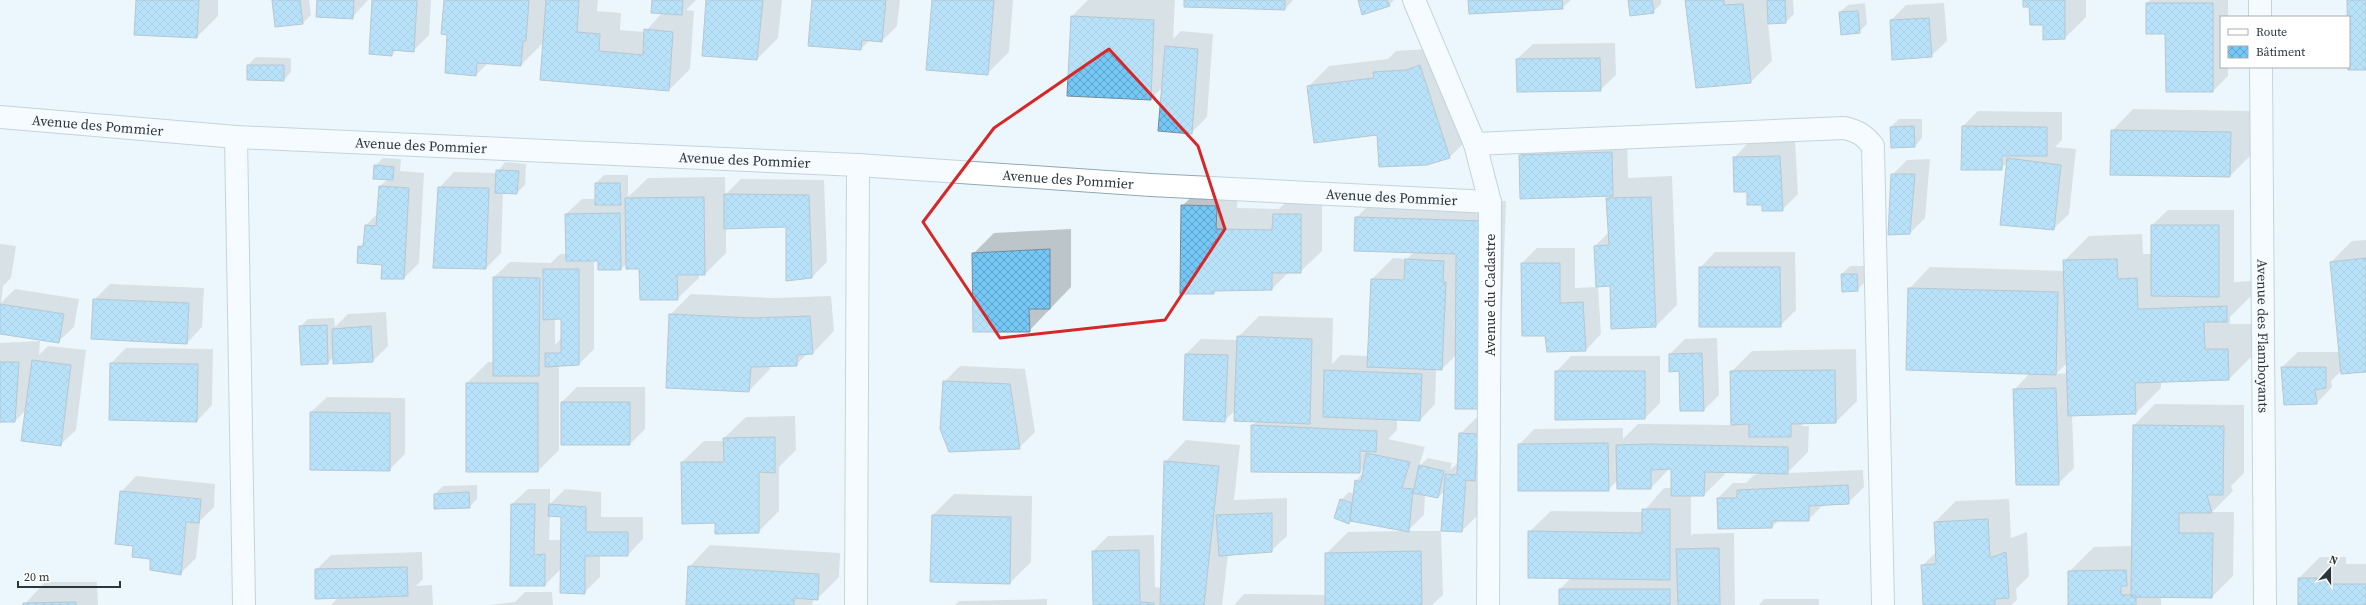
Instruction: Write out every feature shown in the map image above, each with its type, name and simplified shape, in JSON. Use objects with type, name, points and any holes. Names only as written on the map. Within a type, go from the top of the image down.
[{"type":"street","name":"Avenue du Cadastre","points":[[1414,0],[1475,144],[1490,202],[1488,605]]},
{"type":"street","points":[[2260,0],[2260,16]]},
{"type":"street","name":"Avenue des Flamboyants","points":[[2260,68],[2265,605]]},
{"type":"street","name":"Avenue des Pommier","points":[[0,117],[236,137],[858,165],[1151,185],[1490,202]]},
{"type":"street","points":[[1475,144],[1844,128],[1862,134],[1867,139],[1872,146],[1883,605]]},
{"type":"street","points":[[236,137],[244,605]]},
{"type":"street","points":[[856,605],[858,165]]},
{"type":"highlighted area","points":[[1109,49],[1198,146],[1225,229],[1165,320],[1000,338],[923,222],[994,128]]},
{"type":"building","points":[[136,0],[199,0],[197,38],[134,35]]},
{"type":"building","points":[[272,0],[300,0],[303,24],[275,27]]},
{"type":"building","points":[[317,0],[354,0],[353,19],[316,17]]},
{"type":"building","points":[[372,0],[417,0],[414,52],[392,50],[392,56],[369,54]]},
{"type":"building","points":[[444,0],[529,0],[526,41],[523,41],[521,66],[477,63],[476,76],[445,73],[447,35],[441,34]]},
{"type":"building","points":[[546,0],[579,0],[577,32],[600,34],[599,51],[643,55],[644,29],[673,32],[669,91],[540,80]]},
{"type":"building","points":[[652,0],[683,0],[682,15],[651,13]]},
{"type":"building","points":[[706,0],[763,0],[757,60],[702,56]]},
{"type":"building","points":[[812,0],[886,0],[882,42],[862,40],[861,50],[808,46]]},
{"type":"building","points":[[932,0],[994,0],[988,75],[926,70]]},
{"type":"building","points":[[1184,0],[1285,0],[1285,10],[1184,7]]},
{"type":"building","points":[[1358,0],[1387,0],[1390,6],[1362,15]]},
{"type":"building","points":[[1468,0],[1562,0],[1563,9],[1469,14]]},
{"type":"building","points":[[1628,0],[1652,0],[1654,13],[1630,16]]},
{"type":"building","points":[[1685,0],[1724,0],[1724,5],[1743,4],[1751,83],[1696,88]]},
{"type":"building","points":[[1767,0],[1785,0],[1786,23],[1768,24]]},
{"type":"building","points":[[2023,0],[2065,0],[2065,39],[2043,40],[2043,25],[2030,25],[2029,7],[2023,7]]},
{"type":"building","points":[[2347,0],[2366,0],[2366,70],[2348,70],[2348,68],[2350,68],[2350,16],[2347,16]]},
{"type":"building","points":[[2146,3],[2213,3],[2213,92],[2166,92],[2165,34],[2146,34]]},
{"type":"building","points":[[1858,11],[1860,33],[1841,35],[1839,12]]},
{"type":"building","points":[[1071,16],[1154,20],[1151,100],[1067,96]]},
{"type":"building","points":[[1929,18],[1932,57],[1892,60],[1890,20]]},
{"type":"building","points":[[1165,46],[1198,49],[1192,134],[1158,131]]},
{"type":"building","points":[[1600,58],[1601,91],[1517,92],[1516,59]]},
{"type":"building","points":[[247,65],[284,65],[284,81],[247,80]]},
{"type":"building","points":[[1420,65],[1450,158],[1427,165],[1379,167],[1377,135],[1314,143],[1307,86],[1374,78],[1373,72],[1406,70]]},
{"type":"building","points":[[1914,126],[1915,147],[1891,148],[1890,127]]},
{"type":"building","points":[[1962,126],[2047,127],[2047,156],[2002,156],[2002,170],[1961,170]]},
{"type":"building","points":[[2111,130],[2231,132],[2230,177],[2110,175]]},
{"type":"building","points":[[1612,152],[1613,196],[1520,199],[1519,155]]},
{"type":"building","points":[[1780,156],[1783,211],[1762,211],[1762,205],[1747,205],[1747,192],[1734,192],[1733,157]]},
{"type":"building","points":[[2007,158],[2061,165],[2054,230],[2000,225]]},
{"type":"building","points":[[374,165],[394,167],[393,180],[373,179]]},
{"type":"building","points":[[496,170],[519,171],[517,194],[495,193]]},
{"type":"building","points":[[1891,174],[1915,174],[1910,234],[1888,235]]},
{"type":"building","points":[[595,183],[620,183],[621,205],[595,205]]},
{"type":"building","points":[[379,186],[409,188],[404,279],[381,279],[382,265],[357,263],[358,246],[363,247],[365,225],[376,226]]},
{"type":"building","points":[[438,187],[489,188],[486,269],[433,268]]},
{"type":"building","points":[[724,194],[809,195],[812,278],[786,281],[786,227],[724,229]]},
{"type":"building","points":[[704,197],[705,275],[677,275],[678,300],[640,300],[639,269],[626,269],[625,198]]},
{"type":"building","points":[[1651,197],[1656,327],[1611,329],[1610,286],[1596,287],[1594,246],[1609,245],[1606,198]]},
{"type":"building","points":[[1181,205],[1217,206],[1216,229],[1272,230],[1273,214],[1301,214],[1301,273],[1272,273],[1272,290],[1214,291],[1214,294],[1180,294]]},
{"type":"building","points":[[620,213],[621,270],[598,270],[598,261],[566,261],[565,214]]},
{"type":"building","points":[[1355,217],[1485,221],[1479,409],[1455,409],[1456,254],[1354,251]]},
{"type":"building","points":[[2151,225],[2219,225],[2219,297],[2151,296]]},
{"type":"building","points":[[1050,249],[1050,309],[1029,309],[1030,332],[973,332],[972,253]]},
{"type":"building","points":[[2366,258],[2366,372],[2341,374],[2330,262]]},
{"type":"building","points":[[1405,259],[1444,261],[1443,282],[1446,282],[1442,370],[1367,367],[1371,279],[1404,280]]},
{"type":"building","points":[[2117,259],[2118,279],[2137,278],[2138,309],[2227,306],[2227,322],[2204,322],[2205,349],[2228,349],[2229,380],[2135,383],[2136,414],[2068,416],[2063,260]]},
{"type":"building","points":[[1521,263],[1560,263],[1560,303],[1583,302],[1586,351],[1547,352],[1545,336],[1522,336]]},
{"type":"building","points":[[1699,267],[1780,267],[1781,327],[1699,327]]},
{"type":"building","points":[[543,269],[579,269],[579,365],[545,367],[545,353],[561,353],[561,319],[543,320]]},
{"type":"building","points":[[1841,274],[1857,274],[1858,291],[1842,292]]},
{"type":"building","points":[[493,277],[540,278],[539,376],[493,376]]},
{"type":"building","points":[[1908,288],[2058,292],[2056,375],[1906,370]]},
{"type":"building","points":[[93,299],[189,303],[187,344],[91,339]]},
{"type":"building","points":[[0,304],[64,314],[59,343],[0,334]]},
{"type":"building","points":[[669,314],[753,318],[810,316],[813,354],[797,355],[797,366],[751,367],[749,392],[666,388]]},
{"type":"building","points":[[327,325],[328,364],[301,365],[299,326]]},
{"type":"building","points":[[371,326],[373,362],[333,364],[332,329]]},
{"type":"building","points":[[1237,336],[1312,339],[1310,424],[1234,421]]},
{"type":"building","points":[[1702,353],[1704,411],[1680,411],[1679,371],[1669,372],[1669,354]]},
{"type":"building","points":[[1185,354],[1228,355],[1225,422],[1183,420]]},
{"type":"building","points":[[32,360],[71,365],[61,446],[21,441]]},
{"type":"building","points":[[0,362],[19,362],[15,422],[0,422]]},
{"type":"building","points":[[110,363],[198,364],[197,422],[109,420]]},
{"type":"building","points":[[2281,367],[2326,367],[2326,388],[2315,390],[2317,404],[2284,405]]},
{"type":"building","points":[[1324,370],[1422,374],[1420,421],[1323,417]]},
{"type":"building","points":[[1835,370],[1836,423],[1791,424],[1791,437],[1749,437],[1749,424],[1731,425],[1730,371]]},
{"type":"building","points":[[1555,371],[1645,371],[1645,419],[1555,420]]},
{"type":"building","points":[[943,381],[1010,384],[1020,449],[949,452],[940,429]]},
{"type":"building","points":[[466,383],[538,383],[538,472],[466,472]]},
{"type":"building","points":[[2056,388],[2059,485],[2016,485],[2013,389]]},
{"type":"building","points":[[561,402],[630,402],[630,445],[561,445]]},
{"type":"building","points":[[310,412],[390,413],[390,471],[310,470]]},
{"type":"building","points":[[1251,425],[1377,431],[1376,452],[1360,451],[1360,473],[1251,472]]},
{"type":"building","points":[[2133,425],[2224,426],[2223,495],[2207,495],[2212,513],[2179,513],[2179,533],[2213,533],[2212,598],[2131,597]]},
{"type":"building","points":[[1459,433],[1478,434],[1475,481],[1466,480],[1462,532],[1441,531],[1445,474],[1457,475]]},
{"type":"building","points":[[775,437],[775,473],[759,472],[759,533],[715,534],[715,523],[682,524],[681,462],[724,462],[723,438]]},
{"type":"building","points":[[1608,443],[1609,491],[1518,491],[1518,444]]},
{"type":"building","points":[[1650,444],[1788,447],[1788,474],[1705,472],[1704,496],[1671,496],[1671,469],[1651,470],[1651,489],[1617,489],[1616,445]]},
{"type":"building","points":[[1366,453],[1410,462],[1402,488],[1413,489],[1409,532],[1350,521],[1355,480],[1361,482]]},
{"type":"building","points":[[1164,461],[1219,466],[1204,605],[1160,605]]},
{"type":"building","points":[[1419,465],[1444,471],[1438,498],[1413,493]]},
{"type":"building","points":[[1848,485],[1849,504],[1809,506],[1809,521],[1772,521],[1772,528],[1718,529],[1717,498],[1737,498],[1737,490]]},
{"type":"building","points":[[120,491],[201,499],[199,523],[186,522],[181,575],[150,570],[150,559],[132,557],[133,546],[115,544]]},
{"type":"building","points":[[469,492],[470,508],[434,509],[434,494]]},
{"type":"building","points":[[1340,499],[1352,503],[1349,524],[1334,518]]},
{"type":"building","points":[[511,504],[535,504],[534,555],[545,554],[545,586],[510,586]]},
{"type":"building","points":[[549,504],[586,507],[586,532],[628,532],[628,556],[585,556],[585,594],[560,593],[561,517],[548,516]]},
{"type":"building","points":[[1642,509],[1670,509],[1670,580],[1528,578],[1528,531],[1642,533]]},
{"type":"building","points":[[1272,513],[1272,552],[1219,556],[1216,515]]},
{"type":"building","points":[[932,515],[1011,517],[1010,584],[930,582]]},
{"type":"building","points":[[1988,519],[1990,558],[2006,552],[2009,598],[1995,599],[1995,605],[1923,605],[1921,565],[1936,564],[1934,522]]},
{"type":"building","points":[[1719,548],[1720,605],[1678,605],[1676,549]]},
{"type":"building","points":[[1139,550],[1140,602],[1154,603],[1154,605],[1093,605],[1092,551]]},
{"type":"building","points":[[1421,551],[1422,605],[1325,605],[1325,553]]},
{"type":"building","points":[[688,566],[819,574],[818,600],[794,598],[794,605],[686,605]]},
{"type":"building","points":[[407,567],[408,596],[315,599],[315,569]]},
{"type":"building","points":[[2126,570],[2127,586],[2121,586],[2121,595],[2136,595],[2136,605],[2068,605],[2068,571]]},
{"type":"building","points":[[2298,578],[2325,578],[2325,584],[2366,584],[2366,605],[2298,605]]},
{"type":"building","points":[[1559,589],[1670,589],[1670,605],[1559,605]]},
{"type":"building","points":[[76,602],[76,605],[23,605],[23,603]]}]
